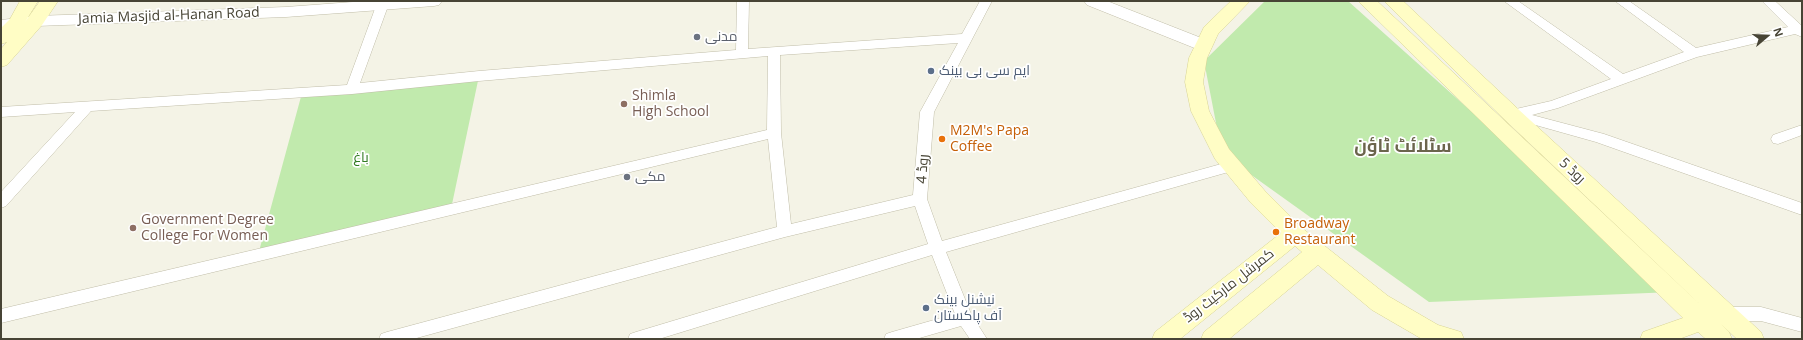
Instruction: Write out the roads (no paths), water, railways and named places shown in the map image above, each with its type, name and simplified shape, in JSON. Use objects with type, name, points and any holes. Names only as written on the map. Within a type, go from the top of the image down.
[{"type":"main road","points":[[1,38],[9,24],[29,1]]},
{"type":"main road","points":[[1,61],[36,21],[49,1]]},
{"type":"main road","points":[[1241,1],[1210,31],[1198,58],[1194,82],[1200,111],[1222,154],[1258,197],[1295,234],[1380,303],[1432,333],[1453,339]]},
{"type":"main road","name":"روڈ 5","points":[[1368,1],[1721,339]]},
{"type":"main road","name":"روڈ 5","points":[[1393,1],[1511,114],[1753,339]]},
{"type":"main road","name":"کمرشل مارکیٹ روڈ","points":[[1163,339],[1295,234]]},
{"type":"main road","name":"کمرشل مارکیٹ روڈ","points":[[1212,339],[1318,252]]},
{"type":"main road","points":[[1651,339],[1661,337],[1702,320],[1726,314]]},
{"type":"street","name":"Jamia Masjid al-Hanan Road","points":[[9,24],[36,21],[286,12],[434,1]]},
{"type":"street","points":[[742,54],[743,1]]},
{"type":"street","name":"روڈ 4","points":[[979,339],[965,318],[937,248],[920,199],[927,112],[986,1]]},
{"type":"street","points":[[1092,1],[1203,45]]},
{"type":"street","points":[[1510,1],[1621,79]]},
{"type":"street","points":[[1621,1],[1694,53]]},
{"type":"street","points":[[1768,1],[1800,31]]},
{"type":"street","points":[[352,89],[382,6]]},
{"type":"street","points":[[1511,114],[1553,105],[1694,53],[1800,31]]},
{"type":"street","points":[[1,112],[87,108],[352,89],[479,76],[774,51],[966,38]]},
{"type":"street","points":[[774,51],[774,133],[786,231]]},
{"type":"street","points":[[1,202],[87,108]]},
{"type":"street","points":[[1511,114],[1598,138],[1802,209]]},
{"type":"street","points":[[1778,139],[1802,130]]},
{"type":"street","points":[[1,316],[774,133]]},
{"type":"street","points":[[636,339],[937,248],[1232,166]]},
{"type":"street","points":[[387,339],[786,231],[920,199]]},
{"type":"street","points":[[1726,314],[1762,314],[1802,325]]},
{"type":"street","points":[[892,339],[965,318]]},
{"type":"place","name":"مدنی","points":[[697,37]]},
{"type":"place","name":"ایم سی بی بینک","points":[[931,71]]},
{"type":"place","name":"Shimla High School","points":[[624,104]]},
{"type":"place","name":"M2M's Papa Coffee","points":[[942,139]]},
{"type":"place","name":"مکی","points":[[627,177]]},
{"type":"place","name":"Government Degree College For Women","points":[[133,228]]},
{"type":"place","name":"Broadway Restaurant","points":[[1276,232]]},
{"type":"place","name":"نیشنل بینک آف پاکستان","points":[[926,308]]},
{"type":"district","name":"سٹلائٹ ٹاؤن","points":[[1403,147]]},
{"type":"park label","name":"باغ","points":[[361,158]]}]
